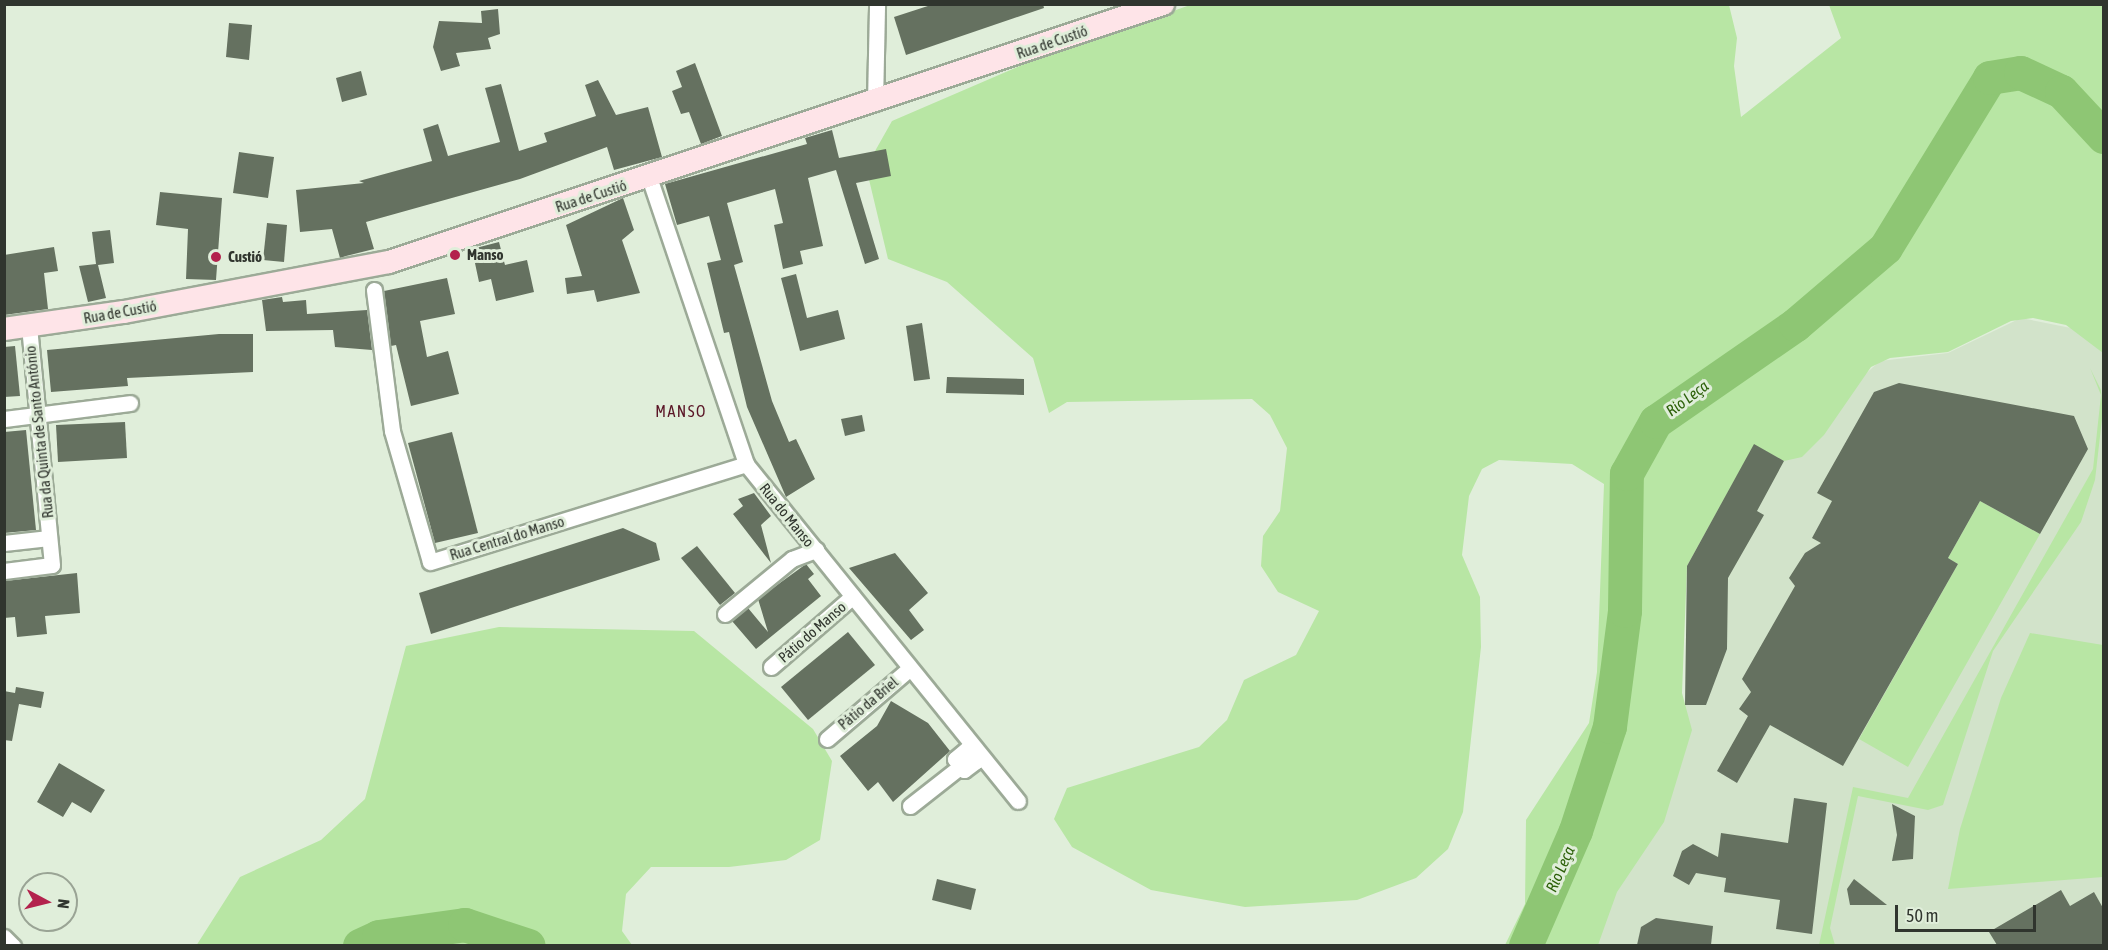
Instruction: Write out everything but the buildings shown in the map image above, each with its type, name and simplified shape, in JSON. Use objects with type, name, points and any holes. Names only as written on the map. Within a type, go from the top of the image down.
[{"type":"main road","name":"Rua de Custió","points":[[4,329],[29,327],[389,262],[875,103],[1163,4]]},
{"type":"street","points":[[875,103],[877,4]]},
{"type":"street","name":"Rua do Manso","points":[[650,177],[746,464],[910,668],[970,757],[1018,801]]},
{"type":"street","name":"Rua Central do Manso","points":[[374,290],[392,431],[430,562],[746,464]]},
{"type":"street","name":"Rua da Quinta de Santo António","points":[[4,571],[52,566],[29,327]]},
{"type":"street","points":[[4,419],[130,403]]},
{"type":"street","points":[[4,543],[49,537]]},
{"type":"street","points":[[725,614],[792,559],[816,550]]},
{"type":"street","name":"Pátio do Manso","points":[[771,667],[853,597]]},
{"type":"street","name":"Pátio da Briel","points":[[827,739],[910,668]]},
{"type":"street","points":[[910,806],[970,757]]},
{"type":"street","points":[[4,937],[13,945]]},
{"type":"shaded area","points":[[2021,318],[2076,329],[2104,353],[2103,945],[1577,946],[1685,705],[1687,566],[1754,444],[1853,385],[1880,361],[1948,353]]},
{"type":"green space","points":[[1190,5],[1729,5],[1737,38],[1734,66],[1741,117],[1841,38],[1829,5],[2103,5],[2103,353],[2066,325],[2033,318],[2011,321],[1948,352],[1890,358],[1871,367],[1824,435],[1802,457],[1784,461],[1754,445],[1687,566],[1682,693],[1692,730],[1664,822],[1617,892],[1598,945],[1505,945],[1525,904],[1526,820],[1589,723],[1597,672],[1604,484],[1572,464],[1499,460],[1482,469],[1469,496],[1462,555],[1480,597],[1481,647],[1463,812],[1448,849],[1416,878],[1357,900],[1245,907],[1151,890],[1072,847],[1054,819],[1067,788],[1199,747],[1227,720],[1244,680],[1296,655],[1319,611],[1278,592],[1261,566],[1263,536],[1280,511],[1287,448],[1270,415],[1252,399],[1067,402],[1049,413],[1033,358],[947,282],[888,259],[866,167],[892,121],[1022,65]]},
{"type":"green space","points":[[2090,368],[2101,390],[2103,410],[2095,480],[2081,522],[1993,651],[1943,805],[1928,810],[1858,796],[1830,928],[1835,945],[1819,945],[1853,787],[1908,798],[2093,469],[2101,395]]},
{"type":"green space","points":[[1980,501],[2040,534],[1908,767],[1859,739],[1958,564],[1948,558]]},
{"type":"green space","points":[[499,627],[694,631],[813,729],[832,761],[820,840],[786,860],[729,867],[651,867],[626,894],[622,931],[632,945],[196,946],[240,877],[321,840],[365,799],[406,646]]},
{"type":"green space","points":[[2030,633],[2103,645],[2103,877],[1948,889],[1960,829],[2001,698]]},
{"type":"waterway","name":"Rio Leça","points":[[1526,946],[1576,831],[1610,727],[1625,611],[1627,474],[1656,422],[1796,325],[1886,248],[1990,78],[2021,73],[2062,92],[2104,137]]},
{"type":"waterway","name":"Rio Leça","points":[[360,946],[379,937],[465,925],[529,946]]},
{"type":"place","name":"Manso","points":[[455,255]]},
{"type":"place","name":"Custió","points":[[216,257]]},
{"type":"district","name":"MANSO","points":[[681,411]]}]
